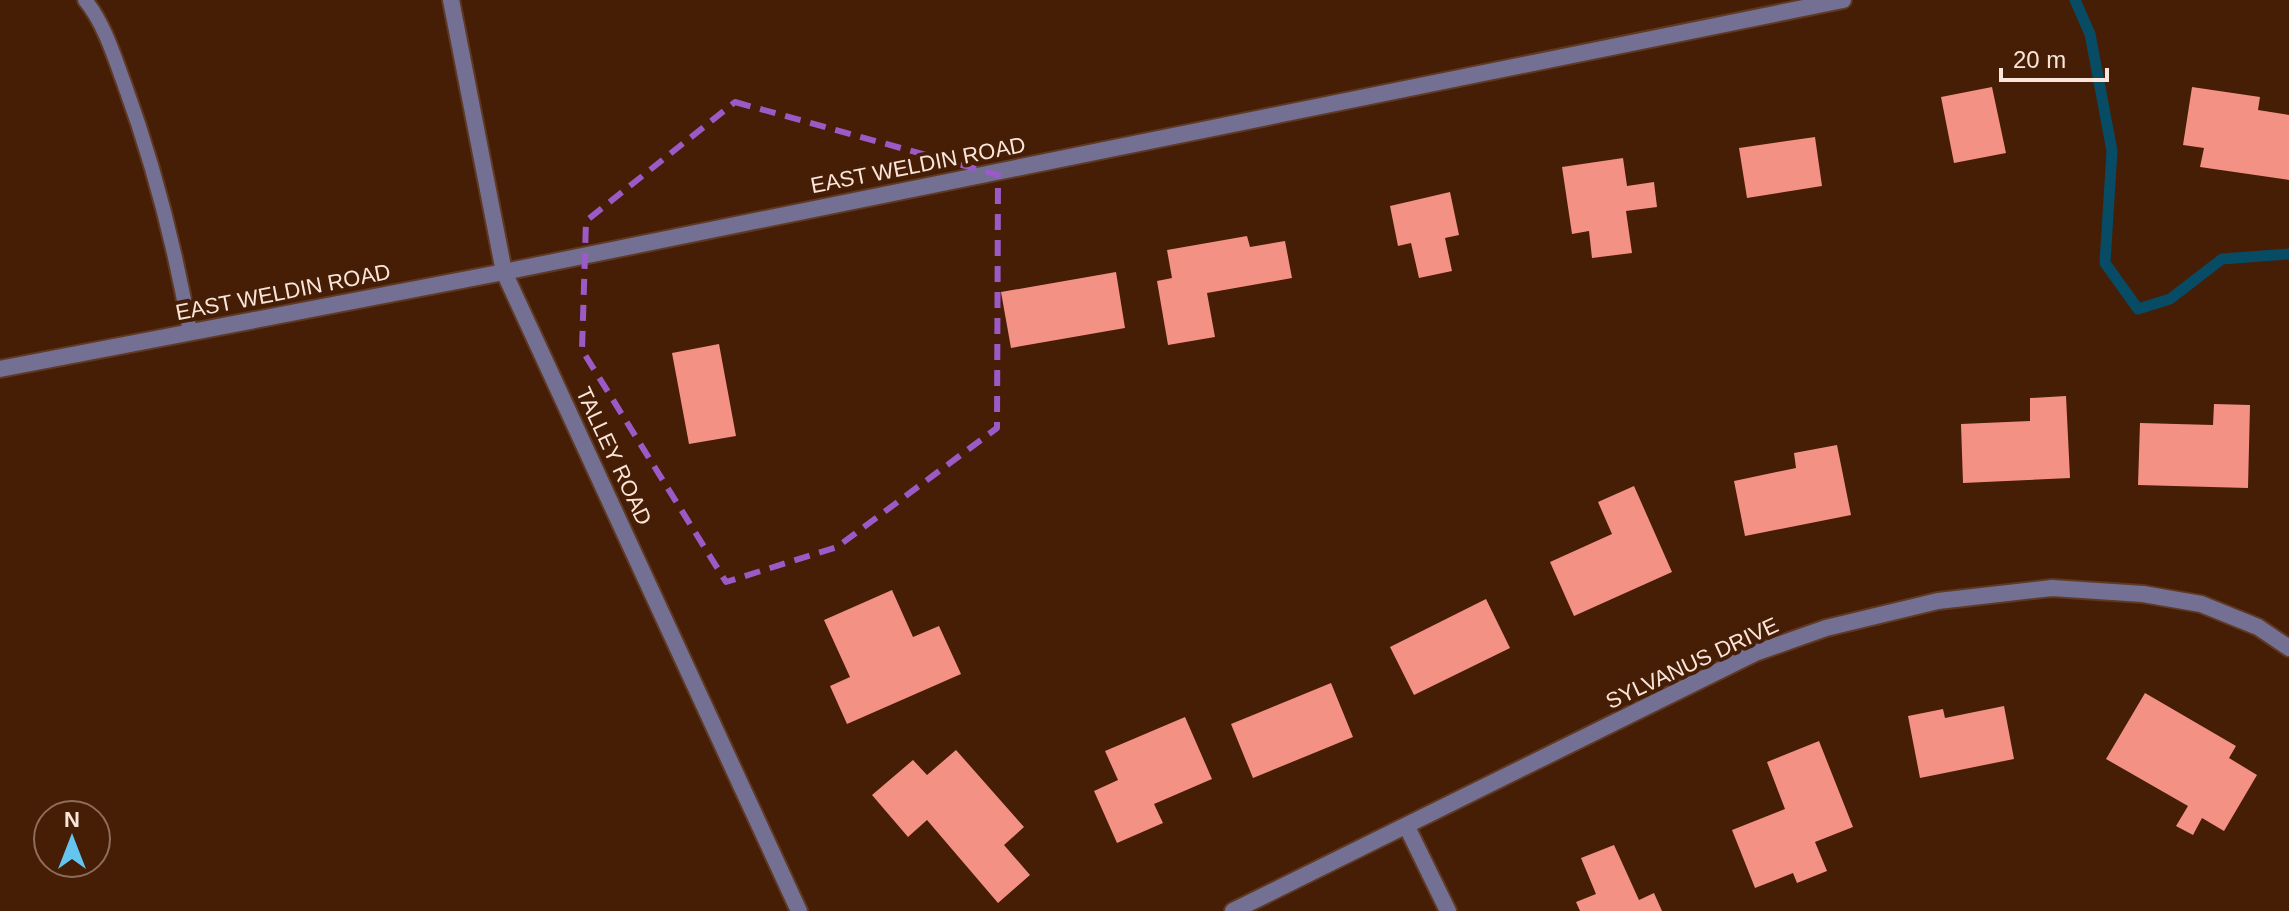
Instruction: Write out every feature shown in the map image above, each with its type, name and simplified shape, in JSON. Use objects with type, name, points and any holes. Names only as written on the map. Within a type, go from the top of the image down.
[{"type":"street","name":"TALLEY ROAD","points":[[451,0],[504,272],[799,911]]},
{"type":"street","name":"EAST WELDIN ROAD","points":[[0,369],[504,272],[1843,0]]},
{"type":"street","name":"SYLVANUS DRIVE","points":[[1233,911],[1755,653],[1826,628],[1938,601],[2052,588],[2143,594],[2201,604],[2258,627],[2289,648]]},
{"type":"street","points":[[1407,827],[1448,911]]},
{"type":"lane","points":[[85,0],[92,8],[113,55],[144,138],[177,259],[190,332]]},
{"type":"highlighted area","points":[[735,102],[998,175],[997,428],[837,547],[726,582],[582,350],[586,221]]},
{"type":"building","points":[[1992,87],[2006,153],[1954,163],[1941,97]]},
{"type":"building","points":[[2192,87],[2260,97],[2258,110],[2289,115],[2289,180],[2200,167],[2204,148],[2183,145]]},
{"type":"building","points":[[1815,137],[1822,186],[1747,198],[1739,148]]},
{"type":"building","points":[[1623,158],[1627,186],[1654,182],[1657,207],[1626,211],[1632,253],[1592,258],[1589,231],[1572,234],[1562,167]]},
{"type":"building","points":[[1450,192],[1459,235],[1445,238],[1452,271],[1419,278],[1411,243],[1398,246],[1390,206]]},
{"type":"building","points":[[1247,236],[1250,247],[1285,241],[1292,278],[1207,293],[1215,337],[1168,345],[1157,281],[1172,278],[1167,250]]},
{"type":"building","points":[[1116,272],[1125,328],[1011,348],[1001,292]]},
{"type":"building","points":[[719,344],[736,436],[689,444],[672,353]]},
{"type":"building","points":[[2066,396],[2070,478],[1963,483],[1961,424],[2030,421],[2030,398]]},
{"type":"building","points":[[2214,404],[2250,405],[2248,488],[2138,485],[2140,423],[2213,425]]},
{"type":"building","points":[[1837,445],[1851,515],[1745,536],[1734,481],[1796,468],[1794,453]]},
{"type":"building","points":[[1634,486],[1672,572],[1574,616],[1550,562],[1612,534],[1598,502]]},
{"type":"building","points":[[892,590],[913,637],[939,626],[961,674],[847,724],[830,686],[850,677],[824,620]]},
{"type":"building","points":[[1486,599],[1510,648],[1414,695],[1390,647]]},
{"type":"building","points":[[1331,683],[1353,737],[1253,778],[1231,724]]},
{"type":"building","points":[[2145,693],[2236,746],[2229,758],[2257,775],[2224,831],[2202,818],[2193,835],[2176,826],[2188,806],[2106,759]]},
{"type":"building","points":[[2004,706],[2014,759],[1920,778],[1908,716],[1943,709],[1945,718]]},
{"type":"building","points":[[1185,717],[1212,779],[1154,804],[1163,823],[1117,843],[1094,791],[1118,780],[1105,751]]},
{"type":"building","points":[[1819,741],[1853,827],[1815,842],[1827,871],[1797,883],[1793,873],[1755,888],[1732,830],[1785,809],[1767,762]]},
{"type":"building","points":[[956,750],[1024,827],[1004,845],[1030,875],[998,903],[927,820],[908,837],[872,795],[913,760],[927,775]]},
{"type":"building","points":[[1614,845],[1639,900],[1654,893],[1662,911],[1580,911],[1576,902],[1596,894],[1581,858]]},
{"type":"waterway","points":[[2075,0],[2090,34],[2112,151],[2105,263],[2138,309],[2170,299],[2222,259],[2289,254]]}]
